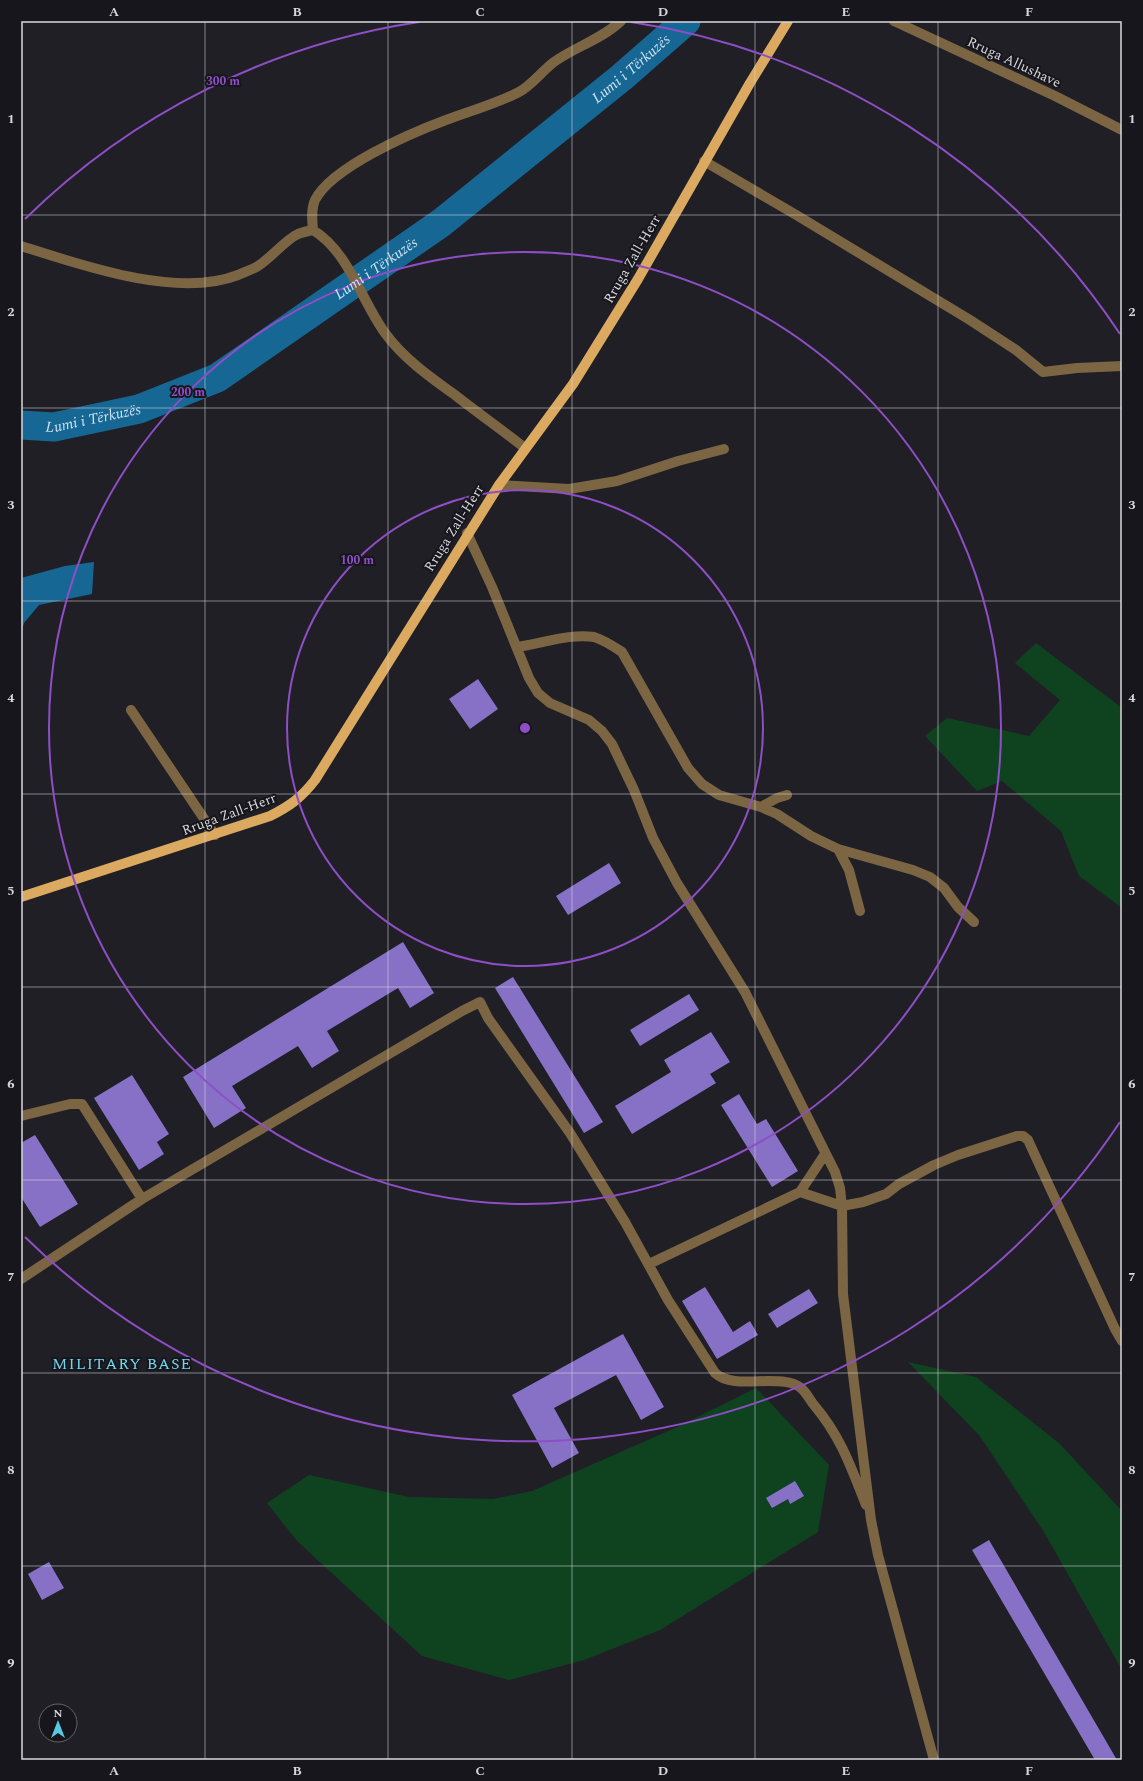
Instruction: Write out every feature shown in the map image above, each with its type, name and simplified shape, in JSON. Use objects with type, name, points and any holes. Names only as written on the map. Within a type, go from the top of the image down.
[{"type":"main road","name":"Rruga Zall-Herr","points":[[21,897],[270,816],[290,806],[304,794],[315,780],[498,485],[577,378],[638,279],[704,161],[788,21]]},
{"type":"street","points":[[313,230],[312,210],[316,200],[328,184],[350,166],[376,152],[444,121],[521,91],[554,62],[610,31],[621,21]]},
{"type":"street","name":"Rruga Allushave","points":[[894,21],[1122,129]]},
{"type":"street","points":[[704,161],[970,320],[1016,350],[1043,372],[1077,368],[1122,366]]},
{"type":"street","points":[[21,246],[73,262],[138,278],[186,283],[206,282],[236,276],[256,268],[293,237],[313,230]]},
{"type":"street","points":[[313,230],[322,236],[340,257],[385,333],[402,352],[428,375],[525,448]]},
{"type":"street","points":[[498,485],[569,489],[617,481],[678,461],[724,449]]},
{"type":"street","points":[[467,533],[492,587],[529,678],[538,693],[550,703],[589,720],[602,731],[612,744],[634,790],[652,838],[677,883],[745,992],[835,1172],[840,1188],[842,1206],[843,1294],[871,1520],[878,1555],[934,1760]]},
{"type":"street","points":[[517,647],[576,637],[594,638],[609,643],[622,652],[688,768],[702,784],[719,795],[761,807],[777,814],[811,836],[838,849],[913,870],[930,877],[944,888],[958,908],[974,922]]},
{"type":"street","points":[[131,710],[215,835]]},
{"type":"street","points":[[761,807],[777,798],[787,795]]},
{"type":"street","points":[[838,849],[848,870],[860,911]]},
{"type":"street","points":[[21,1279],[142,1199],[462,1011],[480,1002],[488,1018],[570,1133],[625,1222],[668,1300],[719,1377],[741,1382],[782,1382],[793,1384],[801,1389],[832,1427],[847,1455],[871,1520]]},
{"type":"street","points":[[21,1116],[70,1104],[82,1104],[142,1199]]},
{"type":"street","points":[[800,1192],[842,1206],[863,1202],[886,1194],[917,1172],[958,1155],[1017,1136],[1023,1136],[1028,1140],[1115,1329],[1122,1341]]},
{"type":"street","points":[[648,1264],[800,1192],[825,1154]]},
{"type":"green space","points":[[1036,643],[1122,708],[1122,908],[1079,876],[1061,831],[1002,781],[977,791],[925,736],[947,718],[1029,736],[1060,700],[1015,663]]},
{"type":"green space","points":[[908,1362],[976,1377],[1060,1444],[1122,1511],[1122,1670],[1044,1532],[979,1435]]},
{"type":"green space","points":[[756,1388],[829,1465],[818,1532],[660,1630],[584,1660],[509,1680],[422,1656],[297,1541],[267,1503],[309,1475],[409,1497],[493,1499],[532,1491],[675,1428]]},
{"type":"water","points":[[94,562],[92,594],[39,605],[24,623],[21,633],[21,578],[65,566]]},
{"type":"building","points":[[478,679],[498,709],[470,729],[449,699]]},
{"type":"building","points":[[609,863],[621,883],[568,915],[556,896]]},
{"type":"building","points":[[403,942],[434,993],[410,1008],[398,988],[327,1031],[339,1051],[312,1068],[298,1046],[232,1086],[246,1108],[214,1128],[183,1077]]},
{"type":"building","points":[[513,977],[603,1122],[584,1133],[495,988]]},
{"type":"building","points":[[689,994],[699,1010],[640,1046],[630,1030]]},
{"type":"building","points":[[711,1032],[730,1062],[710,1074],[716,1083],[632,1134],[615,1106],[671,1072],[664,1060]]},
{"type":"building","points":[[132,1075],[169,1134],[157,1142],[164,1154],[139,1170],[94,1098]]},
{"type":"building","points":[[739,1094],[757,1124],[766,1119],[798,1171],[772,1187],[721,1105]]},
{"type":"building","points":[[35,1135],[78,1204],[40,1227],[21,1197],[21,1143]]},
{"type":"building","points":[[705,1287],[733,1332],[750,1321],[758,1335],[717,1359],[682,1301]]},
{"type":"building","points":[[809,1289],[818,1303],[777,1328],[768,1314]]},
{"type":"building","points":[[623,1334],[664,1407],[641,1420],[616,1375],[554,1408],[579,1453],[552,1468],[512,1395]]},
{"type":"building","points":[[795,1481],[804,1496],[790,1504],[788,1499],[772,1508],[766,1498]]},
{"type":"building","points":[[989,1540],[1117,1760],[1095,1760],[972,1550]]},
{"type":"building","points":[[49,1562],[64,1588],[42,1600],[28,1574]]},
{"type":"waterway","name":"Lumi i Tërkuzës","points":[[21,425],[54,427],[139,409],[217,378],[441,223],[622,77],[686,21]]},
{"type":"district","name":"MILITARY BASE","points":[[122,1364]]}]
